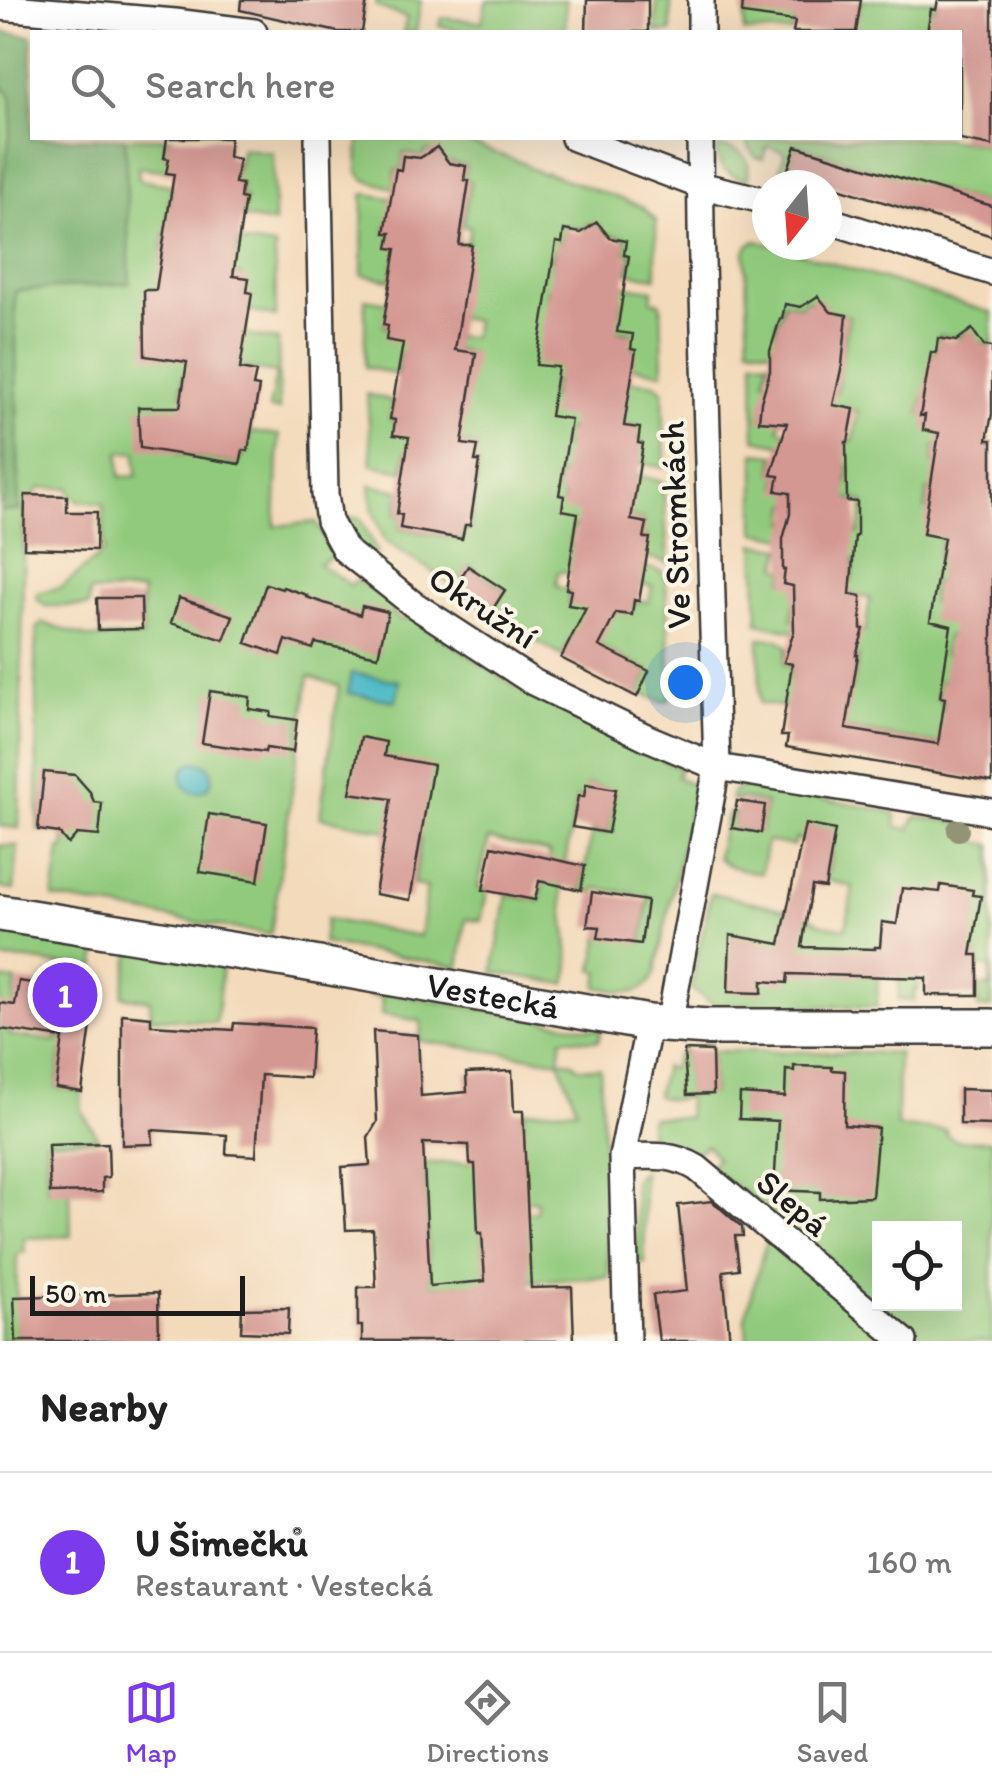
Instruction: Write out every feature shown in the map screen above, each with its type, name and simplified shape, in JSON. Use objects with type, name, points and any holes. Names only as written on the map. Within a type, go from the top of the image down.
[{"type":"street","points":[[701,0],[701,30]]},
{"type":"street","points":[[0,7],[238,30]]},
{"type":"street","name":"Okružní","points":[[318,140],[325,494],[330,520],[344,550],[413,604],[533,682],[717,767],[992,812]]},
{"type":"street","points":[[579,140],[700,184],[752,197]]},
{"type":"street","name":"Ve Stromkách","points":[[627,1341],[622,1157],[659,1024],[717,767],[700,140]]},
{"type":"street","points":[[842,225],[992,272]]},
{"type":"street","name":"Vestecká","points":[[0,912],[659,1024],[992,1027]]},
{"type":"street","name":"Slepá","points":[[622,1157],[663,1156],[682,1159],[697,1168],[904,1341]]},
{"type":"green space","points":[[377,0],[421,0],[416,30],[404,30],[407,18],[376,6]]},
{"type":"green space","points":[[566,0],[565,30],[455,30],[439,25],[442,18],[482,22],[486,1]]},
{"type":"green space","points":[[656,0],[671,0],[671,30],[656,30]]},
{"type":"green space","points":[[745,0],[795,21],[793,30],[744,30]]},
{"type":"green space","points":[[861,0],[938,0],[937,7],[931,9],[932,30],[842,29],[850,13],[859,14]]},
{"type":"green space","points":[[0,32],[30,36],[30,140],[125,140],[130,283],[15,291],[19,511],[0,511],[6,494],[0,373],[0,203],[12,118],[11,96],[0,84]]},
{"type":"green space","points":[[0,84],[11,96],[13,118],[0,203]]},
{"type":"green space","points":[[125,140],[167,140],[165,155],[172,157],[170,171],[138,167],[139,180],[179,187],[172,187],[170,233],[165,232],[162,250],[194,359],[190,376],[183,376],[181,395],[187,395],[178,454],[240,464],[243,453],[247,453],[251,432],[279,435],[275,526],[316,522],[334,556],[319,564],[350,585],[360,582],[394,605],[394,615],[402,620],[411,617],[516,687],[680,768],[677,777],[695,786],[655,974],[649,983],[630,992],[597,987],[600,972],[593,970],[600,936],[642,942],[649,896],[596,888],[594,892],[581,890],[592,831],[608,833],[615,790],[587,784],[584,797],[577,797],[561,885],[570,966],[566,984],[493,972],[507,895],[540,901],[550,853],[489,839],[478,888],[487,891],[481,921],[466,919],[459,967],[323,943],[326,919],[420,936],[427,887],[414,885],[421,838],[320,817],[339,686],[309,676],[271,933],[53,898],[60,849],[64,849],[63,833],[38,830],[37,628],[43,623],[90,638],[143,637],[142,591],[90,592],[89,606],[45,606],[37,599],[37,593],[62,587],[104,552],[103,504],[79,501],[70,494],[70,488],[39,488],[24,509],[19,828],[0,826],[0,511],[19,510],[15,291],[129,283]],"holes":[[[136,452],[137,476],[120,477],[119,453]]]},
{"type":"green space","points":[[359,140],[460,140],[544,174],[641,206],[656,220],[656,277],[628,273],[632,254],[624,252],[626,238],[603,233],[598,224],[586,224],[585,229],[565,226],[562,243],[557,242],[552,260],[554,288],[548,289],[546,304],[562,321],[560,381],[554,381],[551,399],[577,416],[574,429],[567,429],[564,447],[571,449],[566,475],[560,474],[557,492],[563,494],[562,505],[583,509],[581,527],[573,527],[570,545],[577,547],[574,572],[558,572],[556,586],[569,591],[568,603],[630,613],[637,601],[649,602],[652,586],[640,584],[638,565],[662,572],[666,583],[669,700],[662,702],[639,692],[649,671],[574,633],[562,656],[524,634],[492,610],[505,590],[469,566],[455,586],[385,541],[373,511],[370,485],[407,492],[399,497],[396,515],[402,517],[400,529],[462,539],[465,529],[470,529],[480,462],[475,461],[477,446],[458,441],[471,353],[451,348],[458,336],[472,337],[475,321],[460,318],[449,256],[458,243],[467,243],[470,227],[462,226],[471,181],[464,180],[466,166],[442,160],[437,151],[425,151],[423,156],[403,153],[393,188],[365,180],[358,172]]},
{"type":"green space","points":[[745,140],[955,140],[992,146],[992,206],[926,186],[917,213],[885,203],[893,176],[796,145],[788,170],[780,169],[785,152],[767,146],[763,159],[755,157]]},
{"type":"green space","points":[[242,148],[273,153],[274,223],[242,218],[246,197],[240,195],[242,184],[230,182]]},
{"type":"green space","points":[[716,148],[744,156],[747,180],[722,166]]},
{"type":"green space","points":[[366,194],[395,199],[385,231],[391,233],[390,246],[401,249],[401,262],[394,262],[391,280],[362,275]]},
{"type":"green space","points":[[239,242],[275,247],[276,317],[242,309],[242,275],[229,273]]},
{"type":"green space","points":[[752,242],[752,260],[822,260],[992,313],[992,345],[978,343],[974,333],[961,334],[960,338],[940,335],[936,353],[932,352],[928,398],[923,397],[920,414],[928,415],[944,433],[942,447],[935,445],[932,463],[939,465],[935,492],[928,490],[925,508],[932,510],[942,537],[938,557],[946,559],[941,584],[934,583],[931,602],[957,618],[955,635],[947,636],[944,654],[951,655],[946,681],[940,681],[937,699],[943,700],[943,712],[992,753],[791,719],[792,708],[760,703],[759,638],[777,639],[787,646],[784,664],[791,666],[790,678],[852,689],[859,656],[854,656],[858,631],[865,632],[870,598],[846,593],[855,560],[848,558],[852,535],[859,534],[864,502],[840,497],[849,467],[842,465],[845,440],[853,441],[858,411],[829,406],[832,393],[837,393],[849,316],[822,310],[817,300],[804,301],[803,306],[784,302],[777,320],[775,351],[749,346],[745,251]]},
{"type":"green space","points":[[619,285],[653,290],[651,300],[661,303],[663,373],[631,367],[631,333],[611,330],[621,308]]},
{"type":"green space","points":[[365,299],[394,304],[383,325],[410,341],[408,355],[400,354],[397,375],[365,367]]},
{"type":"green space","points":[[239,334],[278,340],[279,410],[269,409],[276,373],[230,365]]},
{"type":"green space","points":[[754,359],[773,362],[768,364],[765,380],[772,382],[782,410],[779,429],[786,431],[783,445],[755,439]]},
{"type":"green space","points":[[0,373],[6,494],[0,504]]},
{"type":"green space","points":[[622,380],[656,384],[663,390],[665,468],[630,461],[638,460],[641,440],[636,438],[638,426],[618,423]]},
{"type":"green space","points":[[367,394],[393,401],[390,419],[416,435],[414,453],[406,452],[403,471],[372,465]]},
{"type":"green space","points":[[755,453],[775,455],[772,474],[779,475],[777,486],[798,490],[796,504],[788,504],[786,522],[793,524],[789,539],[755,532]]},
{"type":"green space","points":[[629,473],[663,482],[668,563],[644,556],[644,520],[625,516]]},
{"type":"green space","points":[[342,518],[360,518],[377,552],[373,557],[354,540]]},
{"type":"green space","points":[[755,544],[782,548],[778,567],[785,569],[783,581],[804,587],[794,601],[792,619],[798,621],[796,632],[758,623]]},
{"type":"green space","points":[[747,786],[895,812],[897,827],[910,829],[917,816],[974,827],[977,842],[992,845],[992,1007],[978,1008],[978,987],[990,987],[990,967],[979,966],[977,955],[918,971],[914,1000],[898,1000],[901,949],[876,947],[873,975],[878,976],[877,1007],[715,1005],[695,992],[691,987],[711,893],[803,913],[822,924],[846,928],[853,887],[827,880],[832,853],[827,845],[795,839],[793,846],[767,841],[761,873],[731,867],[717,857],[729,812],[734,813],[733,828],[761,832],[766,803],[731,800],[735,790]]},
{"type":"green space","points":[[0,845],[18,846],[14,890],[0,888]]},
{"type":"green space","points":[[0,928],[96,944],[99,949],[94,970],[0,959]]},
{"type":"green space","points":[[131,950],[222,965],[216,1023],[151,1017],[150,1000],[122,996]]},
{"type":"green space","points":[[0,979],[16,981],[9,1035],[56,1041],[60,1022],[89,1025],[87,1055],[61,1051],[56,1088],[82,1092],[83,1114],[98,1139],[46,1141],[47,1190],[70,1189],[71,1236],[24,1238],[25,1252],[17,1254],[16,1341],[0,1341]]},
{"type":"green space","points":[[375,991],[601,1030],[598,1041],[562,1038],[559,1060],[572,1062],[578,1068],[600,1068],[609,1277],[430,1286],[424,1163],[479,1163],[483,1252],[527,1212],[536,1212],[537,1201],[526,1200],[513,1124],[524,1123],[524,1111],[577,1109],[559,1061],[420,1041],[421,1021],[381,1014],[382,998],[369,996]]},
{"type":"green space","points":[[684,1050],[688,1095],[713,1093],[712,1051],[898,1053],[897,1127],[946,1130],[946,1135],[955,1140],[992,1141],[992,1341],[918,1341],[883,1311],[962,1311],[962,1221],[872,1221],[872,1301],[744,1191],[708,1166],[717,1159],[707,1145],[694,1154],[675,1143],[658,1143],[652,1137],[651,1117],[688,1118],[687,1096],[672,1100],[656,1096],[664,1067],[672,1069]]},
{"type":"green space","points":[[643,1171],[645,1263],[638,1263],[634,1180]]},
{"type":"green space","points":[[767,1238],[890,1341],[748,1341],[745,1318]]},
{"type":"water","points":[[351,673],[400,681],[396,701],[348,693]]},
{"type":"water","points":[[197,762],[208,766],[212,777],[208,788],[197,792],[186,788],[182,777],[186,766]]},
{"type":"building","points":[[241,0],[367,0],[362,30],[329,30],[240,10]]},
{"type":"building","points":[[587,0],[648,0],[648,30],[586,30]]},
{"type":"building","points":[[743,0],[861,0],[856,30],[793,30],[795,21],[742,14]]},
{"type":"building","points":[[938,0],[992,0],[992,146],[960,140],[962,30],[927,30],[931,9],[936,10]]},
{"type":"building","points":[[167,140],[230,140],[228,157],[239,159],[235,183],[242,184],[240,198],[245,199],[233,276],[249,278],[247,292],[252,293],[240,369],[256,372],[253,386],[259,387],[248,451],[243,450],[240,464],[140,448],[138,407],[180,407],[187,362],[145,356],[144,290],[156,290],[174,174],[166,173],[169,159],[164,158]]},
{"type":"building","points":[[796,146],[992,206],[992,236],[842,189],[842,170],[788,170]]},
{"type":"building","points":[[437,147],[449,163],[466,166],[464,180],[469,181],[459,245],[472,245],[455,350],[476,353],[462,444],[478,446],[475,461],[480,461],[470,525],[465,525],[462,539],[400,528],[402,515],[397,514],[409,437],[393,435],[395,420],[390,419],[403,343],[386,340],[388,326],[383,325],[396,249],[388,248],[391,233],[385,233],[396,169],[401,170],[403,156],[420,158]]},
{"type":"building","points":[[597,222],[610,238],[626,241],[624,255],[629,256],[617,332],[633,334],[631,349],[636,350],[624,426],[640,428],[638,443],[643,444],[631,520],[647,523],[644,538],[650,538],[639,601],[634,600],[632,615],[616,613],[599,646],[649,671],[637,697],[561,658],[586,608],[568,605],[571,590],[566,589],[578,513],[562,510],[564,496],[559,495],[571,419],[550,416],[558,367],[536,365],[556,242],[562,243],[564,230],[581,233]]},
{"type":"building","points":[[818,296],[831,312],[847,315],[833,405],[854,409],[846,442],[847,501],[857,502],[850,594],[861,596],[864,629],[856,655],[846,729],[938,744],[945,698],[940,697],[951,626],[930,621],[944,538],[923,534],[939,433],[923,430],[925,415],[920,416],[931,352],[936,353],[938,338],[956,341],[972,329],[984,346],[992,347],[992,414],[987,440],[992,440],[992,782],[786,747],[788,736],[781,736],[792,664],[784,662],[794,631],[793,586],[783,584],[783,539],[790,514],[790,493],[776,491],[779,476],[771,475],[787,423],[759,421],[770,371],[770,351],[785,304],[801,307]]},
{"type":"building","points":[[25,495],[67,496],[67,512],[97,512],[96,550],[24,548]]},
{"type":"building","points":[[468,566],[505,590],[489,615],[453,590]]},
{"type":"building","points":[[266,584],[360,615],[362,606],[388,612],[378,656],[315,643],[313,649],[286,640],[281,655],[246,643]]},
{"type":"building","points":[[97,598],[141,598],[142,629],[98,630]]},
{"type":"building","points":[[179,598],[233,616],[224,640],[171,623]]},
{"type":"building","points":[[210,691],[250,697],[249,709],[297,720],[293,752],[202,743]]},
{"type":"building","points":[[361,737],[386,742],[384,756],[433,765],[410,900],[375,894],[391,799],[350,793]]},
{"type":"building","points":[[44,772],[75,775],[94,802],[102,803],[99,836],[77,834],[68,844],[59,833],[38,830]]},
{"type":"building","points":[[586,784],[616,789],[608,833],[572,827],[578,796],[584,797]]},
{"type":"building","points":[[737,801],[765,805],[761,833],[732,828]]},
{"type":"building","points":[[209,814],[267,823],[258,881],[200,872]]},
{"type":"building","points":[[805,824],[835,830],[825,888],[812,886],[802,947],[875,949],[880,947],[882,922],[897,924],[902,888],[940,892],[941,885],[973,890],[972,895],[981,896],[971,955],[978,955],[978,995],[926,995],[926,978],[788,974],[787,983],[762,981],[762,993],[728,992],[730,935],[780,944]]},
{"type":"building","points":[[492,846],[585,866],[581,890],[539,881],[535,900],[483,890]]},
{"type":"building","points":[[592,892],[647,901],[641,944],[598,938],[600,927],[587,926]]},
{"type":"building","points":[[19,981],[91,992],[88,1009],[93,1010],[82,1092],[56,1088],[63,1038],[0,1029],[0,1003],[15,1005]]},
{"type":"building","points":[[122,1014],[151,1017],[151,1025],[233,1030],[234,1023],[312,1028],[309,1078],[261,1075],[256,1156],[226,1154],[227,1135],[152,1130],[153,1144],[122,1145]]},
{"type":"building","points":[[373,1031],[418,1035],[421,1096],[467,1092],[466,1073],[512,1071],[514,1111],[523,1111],[531,1288],[572,1287],[574,1341],[362,1341],[358,1287],[376,1287],[373,1229],[346,1230],[342,1167],[370,1165],[368,1137],[377,1122]],"holes":[[[423,1143],[469,1145],[470,1164],[475,1164],[485,1281],[430,1286]]]},
{"type":"building","points":[[684,1050],[712,1051],[713,1094],[687,1095]]},
{"type":"building","points":[[794,1066],[845,1071],[844,1125],[878,1128],[872,1197],[820,1199],[820,1192],[774,1190],[778,1121],[739,1119],[740,1094],[785,1097],[786,1070],[794,1071]]},
{"type":"building","points":[[960,1089],[992,1090],[992,1125],[960,1124]]},
{"type":"building","points":[[108,1143],[109,1177],[102,1178],[102,1192],[50,1193],[48,1145]]},
{"type":"building","points":[[712,1201],[742,1227],[743,1236],[735,1236],[739,1269],[723,1271],[730,1341],[659,1341],[653,1295],[687,1291],[678,1205]]},
{"type":"building","points":[[158,1293],[159,1341],[16,1341],[14,1297]]},
{"type":"building","points":[[289,1308],[288,1334],[241,1332],[242,1309]]},
{"type":"place","name":"U Šimečků","points":[[65,995]]}]
